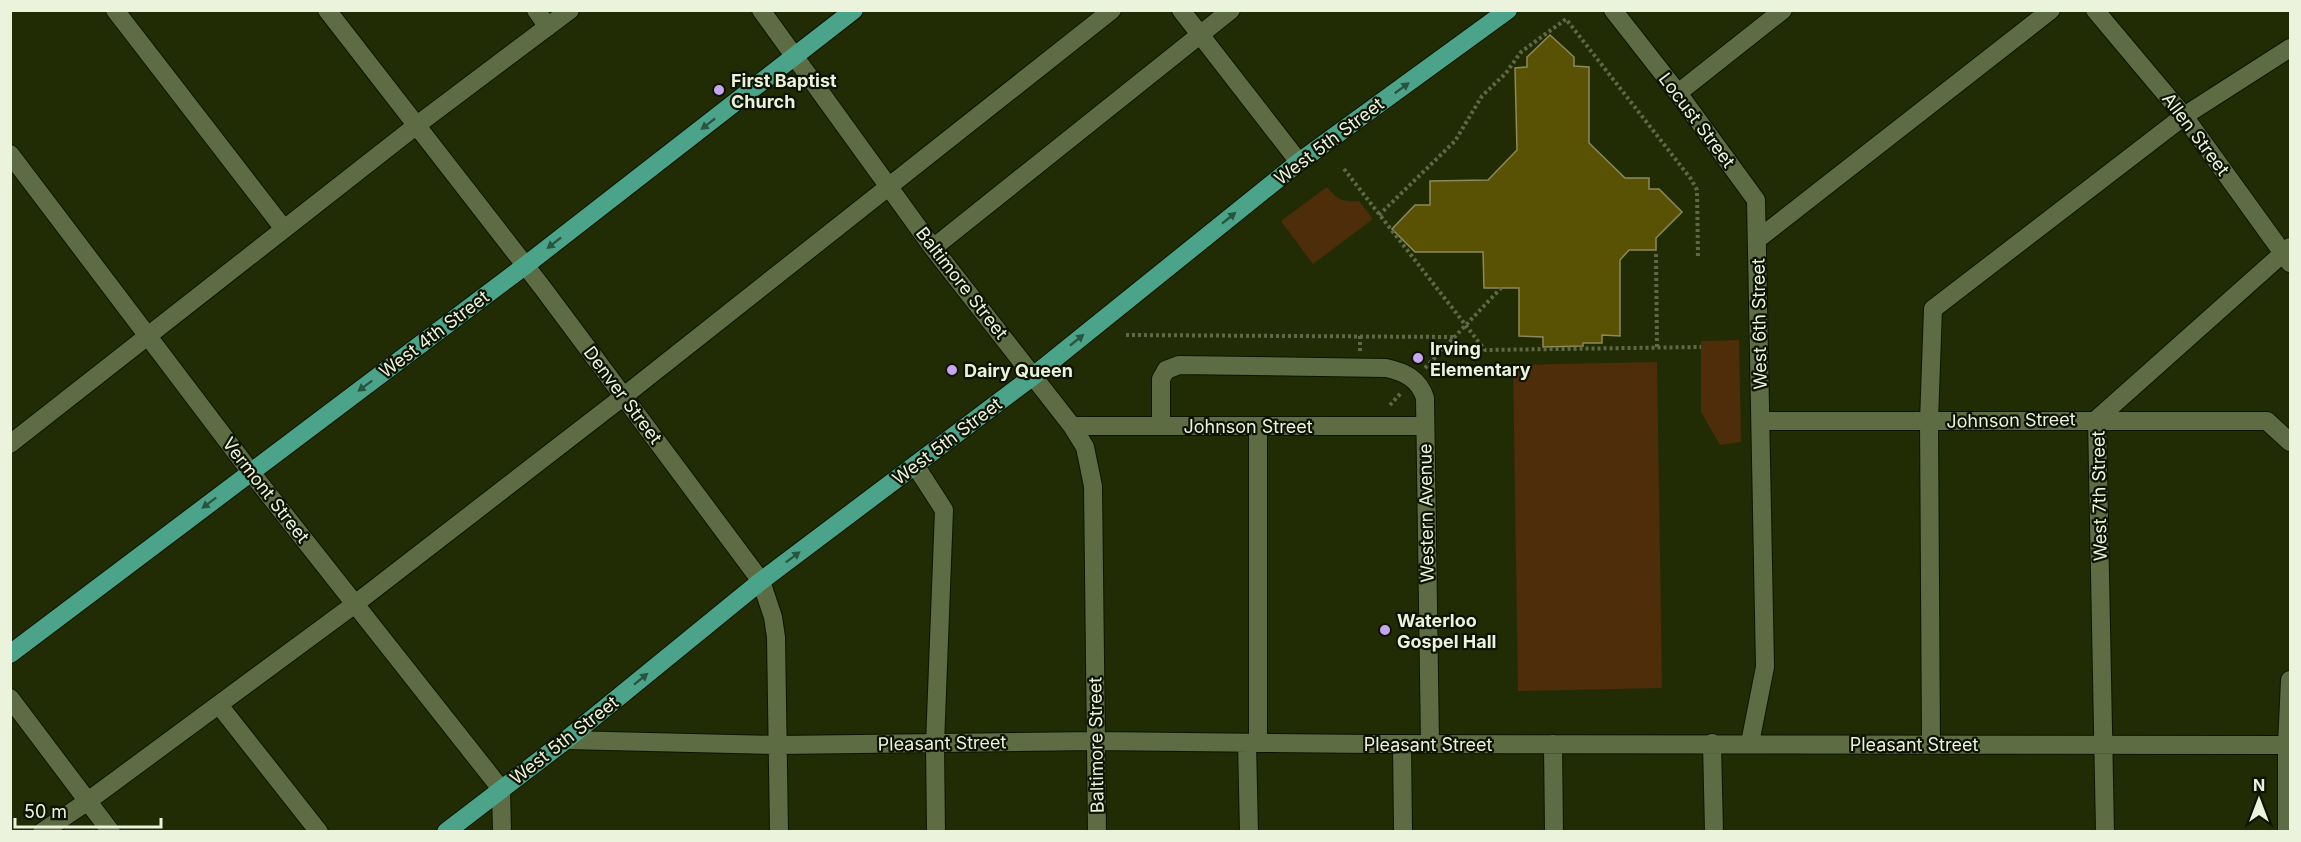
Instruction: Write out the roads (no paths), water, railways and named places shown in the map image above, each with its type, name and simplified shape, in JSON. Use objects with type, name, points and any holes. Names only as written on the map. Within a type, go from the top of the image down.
[{"type":"main road","name":"West 4th Street","points":[[10,654],[250,471],[526,266],[854,10]]},
{"type":"main road","name":"West 5th Street","points":[[446,831],[566,740],[762,581],[1032,377],[1299,162],[1508,10]]},
{"type":"street","points":[[116,10],[284,229]]},
{"type":"street","name":"Denver Street","points":[[327,10],[526,266],[762,581],[774,617],[776,637],[779,831]]},
{"type":"street","points":[[536,10],[549,27]]},
{"type":"street","points":[[14,434],[148,336],[417,125],[570,10]]},
{"type":"street","name":"Baltimore Street","points":[[761,10],[933,248],[1072,426],[1085,447],[1093,486],[1097,831]]},
{"type":"street","points":[[42,831],[88,801],[355,604],[624,396],[1112,10]]},
{"type":"street","points":[[1181,10],[1299,162]]},
{"type":"street","points":[[933,248],[1231,10]]},
{"type":"street","name":"Locust Street","points":[[1613,10],[1678,93],[1756,200],[1758,239]]},
{"type":"street","points":[[1678,93],[1783,10]]},
{"type":"street","name":"West 6th Street","points":[[1749,743],[1765,667],[1758,239],[2051,10]]},
{"type":"street","name":"Allen Street","points":[[2095,10],[2184,116],[2289,254]]},
{"type":"street","points":[[1931,744],[1929,421],[1934,309],[2184,116],[2290,48]]},
{"type":"street","name":"Vermont Street","points":[[10,154],[250,471],[501,789]]},
{"type":"street","name":"West 7th Street","points":[[2106,831],[2097,419],[2289,254]]},
{"type":"street","name":"Western Avenue","points":[[1161,426],[1161,379],[1166,370],[1179,365],[1386,368],[1405,372],[1422,389],[1425,398],[1430,744]]},
{"type":"street","name":"Johnson Street","points":[[1761,421],[2097,419],[2267,421],[2290,442]]},
{"type":"street","name":"Johnson Street","points":[[1072,426],[1425,426]]},
{"type":"street","points":[[1249,831],[1258,426]]},
{"type":"street","points":[[915,465],[944,510],[935,744],[936,831]]},
{"type":"street","points":[[2287,831],[2290,680]]},
{"type":"street","points":[[10,698],[111,831]]},
{"type":"street","points":[[219,705],[320,831]]},
{"type":"street","name":"Pleasant Street","points":[[566,740],[778,746],[1096,741],[2289,746]]},
{"type":"street","points":[[1712,743],[1714,831]]},
{"type":"street","points":[[1402,744],[1403,831]]},
{"type":"street","points":[[1553,744],[1554,831]]},
{"type":"street","points":[[501,789],[502,831]]},
{"type":"place","name":"First Baptist Church","points":[[719,90]]},
{"type":"place","name":"Irving Elementary","points":[[1418,358]]},
{"type":"place","name":"Dairy Queen","points":[[952,370]]},
{"type":"place","name":"Waterloo Gospel Hall","points":[[1385,630]]}]
